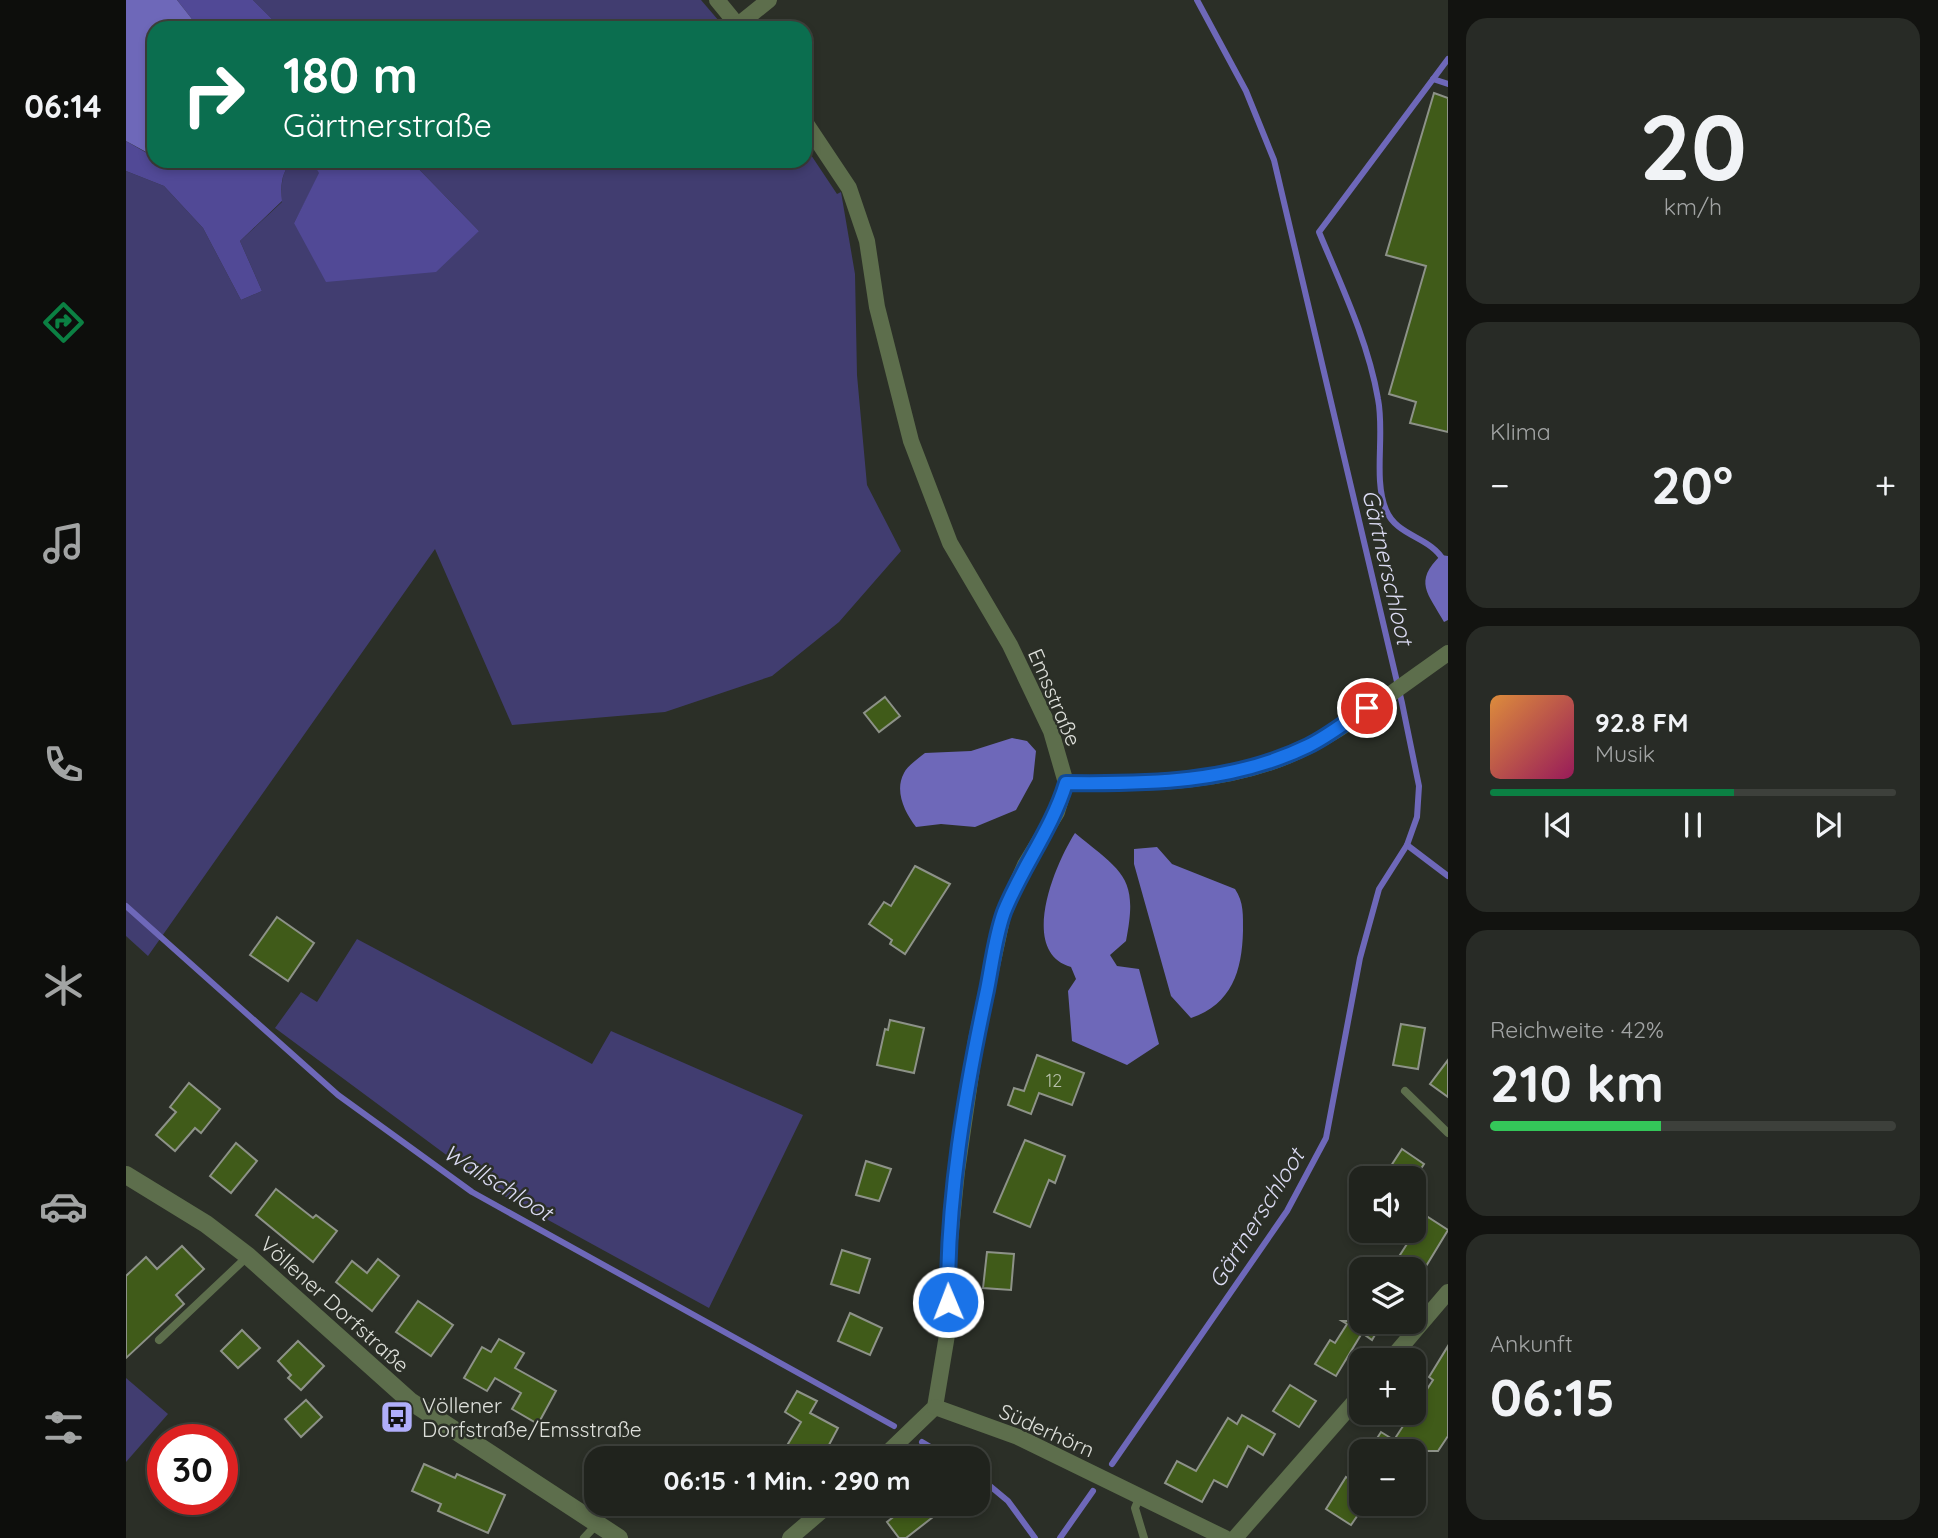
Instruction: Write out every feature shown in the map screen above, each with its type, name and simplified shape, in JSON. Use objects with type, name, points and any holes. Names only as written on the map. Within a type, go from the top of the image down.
[{"type":"street","points":[[717,0],[735,21]]},
{"type":"street","points":[[745,21],[769,0]]},
{"type":"street","name":"Emsstraße","points":[[812,132],[849,188],[867,240],[877,307],[911,441],[950,542],[1010,645],[1051,731],[1066,783]]},
{"type":"street","points":[[894,1446],[935,1406],[949,1323],[948,1260],[957,1171],[976,1040],[1003,915],[1025,865],[1057,812],[1066,783],[1153,783],[1207,778],[1264,765],[1311,745],[1448,653]]},
{"type":"street","name":"Völlener Dorfstraße","points":[[126,1175],[206,1224],[248,1256],[410,1401],[619,1538]]},
{"type":"street","points":[[1400,1348],[1448,1292]]},
{"type":"street","name":"Süderhörn","points":[[935,1406],[1018,1437],[1225,1538]]},
{"type":"street","points":[[1235,1538],[1349,1408]]},
{"type":"street","points":[[790,1538],[816,1516]]},
{"type":"lane","points":[[1405,1091],[1448,1133]]},
{"type":"lane","points":[[159,1340],[248,1256]]},
{"type":"lane","points":[[1140,1496],[1135,1508],[1144,1538]]},
{"type":"lane","points":[[584,1538],[597,1524]]},
{"type":"shaded area","points":[[126,0],[177,0],[194,21],[147,21],[147,152],[126,141]]},
{"type":"shaded area","points":[[177,0],[253,0],[274,21],[194,21]]},
{"type":"shaded area","points":[[253,0],[701,0],[719,21],[274,21]]},
{"type":"shaded area","points":[[126,141],[147,153],[147,168],[287,168],[282,184],[282,201],[240,241],[262,291],[241,300],[203,228],[164,186],[126,171]]},
{"type":"shaded area","points":[[812,156],[837,194],[841,192],[855,274],[857,375],[867,485],[901,551],[839,622],[772,676],[665,712],[512,725],[435,549],[148,956],[126,936],[126,171],[164,186],[203,228],[241,300],[262,291],[240,241],[282,202],[283,177],[288,168],[317,168],[320,173],[294,223],[479,231],[418,168],[812,168]]},
{"type":"shaded area","points":[[316,168],[418,168],[479,231],[436,272],[326,282],[294,223],[319,173]]},
{"type":"shaded area","points":[[1441,555],[1448,556],[1448,620],[1444,622],[1429,595],[1425,580],[1432,564]]},
{"type":"shaded area","points":[[1012,738],[1027,741],[1036,751],[1033,779],[1016,810],[975,827],[941,824],[916,827],[905,809],[900,787],[910,765],[925,753],[971,751]]},
{"type":"shaded area","points":[[1075,833],[1115,867],[1128,889],[1130,902],[1126,941],[1110,955],[1117,966],[1139,969],[1159,1044],[1127,1065],[1072,1041],[1068,991],[1076,979],[1071,967],[1055,958],[1046,944],[1044,926],[1051,885]]},
{"type":"shaded area","points":[[1157,847],[1172,864],[1235,889],[1241,904],[1242,946],[1232,984],[1216,1004],[1191,1018],[1171,996],[1134,864],[1134,849]]},
{"type":"shaded area","points":[[357,939],[592,1064],[611,1031],[803,1115],[709,1308],[495,1191],[275,1028],[301,992],[317,1002]]},
{"type":"shaded area","points":[[126,1378],[168,1414],[159,1424],[147,1424],[147,1438],[126,1462]]},
{"type":"building","points":[[1434,93],[1448,98],[1448,432],[1410,423],[1416,402],[1389,394],[1426,266],[1386,255]]},
{"type":"building","points":[[885,697],[900,716],[879,732],[864,713]]},
{"type":"building","points":[[915,866],[950,884],[905,954],[890,944],[892,940],[869,924],[884,902],[891,906]]},
{"type":"building","points":[[277,917],[314,943],[288,981],[250,955]]},
{"type":"building","points":[[890,1020],[924,1028],[914,1073],[877,1065],[885,1029],[888,1030]]},
{"type":"building","points":[[1401,1024],[1425,1028],[1418,1069],[1393,1065]]},
{"type":"building","points":[[1037,1055],[1084,1073],[1072,1105],[1039,1093],[1031,1114],[1008,1105],[1014,1088],[1024,1091]]},
{"type":"building","points":[[1448,1060],[1448,1097],[1430,1084]]},
{"type":"building","points":[[189,1083],[220,1109],[201,1133],[195,1128],[175,1151],[156,1135],[176,1112],[170,1107]]},
{"type":"building","points":[[1025,1140],[1065,1156],[1055,1183],[1049,1180],[1030,1227],[994,1212]]},
{"type":"building","points":[[236,1143],[257,1161],[231,1193],[210,1176]]},
{"type":"building","points":[[1402,1149],[1424,1164],[1423,1166],[1391,1166]]},
{"type":"building","points":[[866,1161],[891,1169],[879,1201],[856,1195]]},
{"type":"building","points":[[276,1189],[313,1218],[316,1215],[337,1231],[313,1262],[256,1215]]},
{"type":"building","points":[[1426,1216],[1448,1230],[1426,1266],[1426,1257],[1399,1257],[1408,1243],[1426,1243]]},
{"type":"building","points":[[182,1246],[204,1269],[176,1295],[184,1304],[126,1358],[126,1276],[146,1257],[157,1269]]},
{"type":"building","points":[[842,1250],[870,1259],[859,1293],[831,1284]]},
{"type":"building","points":[[987,1252],[1014,1254],[1011,1290],[983,1288]]},
{"type":"building","points":[[378,1259],[399,1276],[372,1311],[336,1282],[352,1261],[367,1273]]},
{"type":"building","points":[[418,1301],[453,1325],[431,1356],[396,1332]]},
{"type":"building","points":[[850,1313],[882,1328],[870,1355],[838,1341]]},
{"type":"building","points":[[1342,1321],[1348,1321],[1349,1334],[1361,1334],[1353,1348],[1349,1348],[1349,1354],[1336,1376],[1315,1364],[1330,1340],[1335,1343],[1347,1324]]},
{"type":"building","points":[[242,1330],[260,1348],[238,1368],[221,1351]]},
{"type":"building","points":[[1363,1334],[1375,1334],[1372,1340]]},
{"type":"building","points":[[499,1339],[524,1353],[515,1368],[556,1391],[538,1424],[512,1409],[521,1393],[495,1378],[487,1391],[464,1378],[482,1347],[491,1352]]},
{"type":"building","points":[[298,1341],[324,1366],[301,1390],[288,1378],[291,1375],[278,1361]]},
{"type":"building","points":[[1448,1346],[1448,1436],[1438,1451],[1426,1451],[1426,1439],[1395,1439],[1404,1425],[1426,1425],[1426,1391],[1433,1380],[1429,1377]]},
{"type":"building","points":[[1290,1385],[1316,1401],[1299,1427],[1273,1411]]},
{"type":"building","points":[[797,1391],[817,1401],[810,1413],[838,1428],[828,1446],[787,1446],[801,1422],[785,1412]]},
{"type":"building","points":[[306,1400],[322,1417],[301,1437],[285,1419]]},
{"type":"building","points":[[1242,1415],[1275,1434],[1263,1455],[1248,1446],[1227,1487],[1214,1480],[1202,1502],[1165,1483],[1177,1461],[1196,1471],[1228,1418],[1237,1424]]},
{"type":"building","points":[[1381,1432],[1392,1439],[1377,1439]]},
{"type":"building","points":[[424,1464],[455,1478],[457,1474],[505,1495],[488,1533],[438,1511],[441,1504],[412,1491]]},
{"type":"building","points":[[1346,1477],[1349,1479],[1349,1516],[1357,1516],[1351,1525],[1326,1509]]},
{"type":"building","points":[[895,1516],[934,1516],[906,1538],[899,1538],[887,1522]]},
{"type":"waterway","name":"Gärtnerschloot","points":[[1112,1464],[1287,1211],[1326,1138],[1360,958],[1379,889],[1407,845],[1417,817],[1419,786],[1402,703],[1274,160],[1246,91],[1197,0]]},
{"type":"waterway","points":[[1444,561],[1431,546],[1398,526],[1386,510],[1380,485],[1380,413],[1368,356],[1319,232],[1448,59]]},
{"type":"waterway","points":[[1433,79],[1448,84]]},
{"type":"waterway","points":[[1407,845],[1448,876]]},
{"type":"waterway","name":"Wallschloot","points":[[126,906],[338,1095],[472,1192],[894,1426]]},
{"type":"waterway","name":"Wallschloot","points":[[922,1442],[929,1446]]},
{"type":"waterway","name":"Wallschloot","points":[[990,1486],[1008,1501],[1035,1538]]},
{"type":"waterway","name":"Gärtnerschloot","points":[[1060,1538],[1093,1491]]},
{"type":"place","name":"Völlener Dorfstraße/Emsstraße","points":[[397,1417]]},
{"type":"route","points":[[948,1302],[948,1260],[960,1149],[976,1040],[1003,915],[1025,865],[1057,812],[1066,783],[1139,784],[1207,778],[1264,765],[1311,745],[1367,708]]}]
